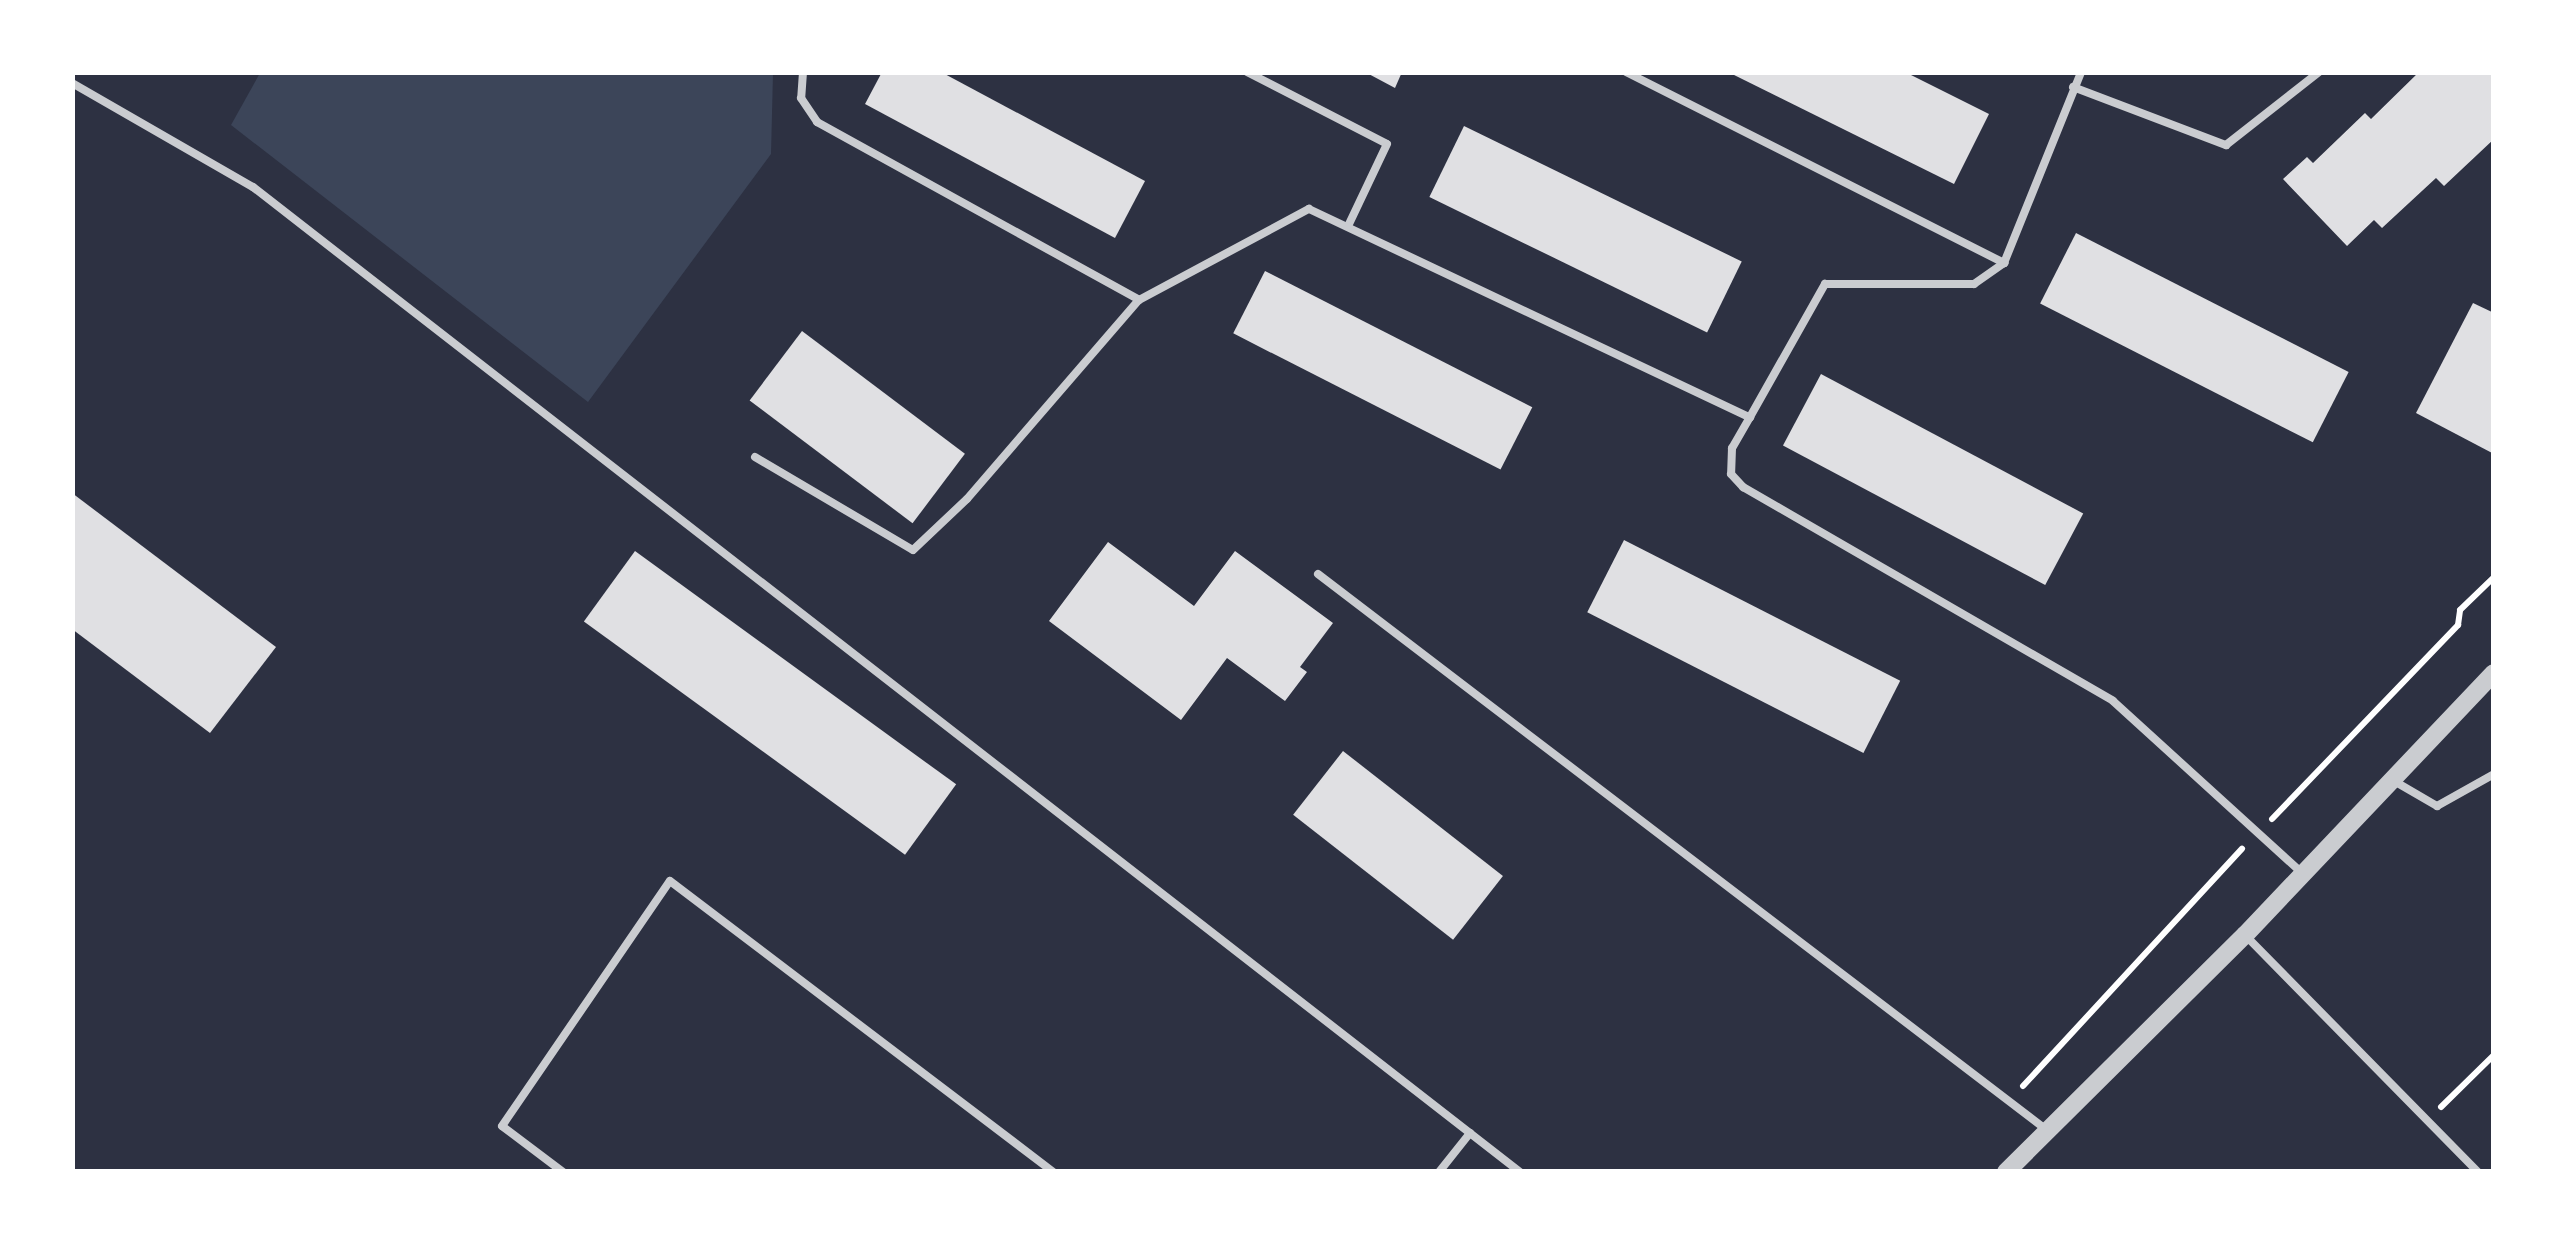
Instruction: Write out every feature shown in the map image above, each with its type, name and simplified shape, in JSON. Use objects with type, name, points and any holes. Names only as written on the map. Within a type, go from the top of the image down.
[{"type":"street","points":[[2006,1172],[2245,935],[2494,673]]},
{"type":"lane","points":[[803,72],[801,98],[817,122],[1139,300]]},
{"type":"lane","points":[[1247,72],[1387,144],[1348,226]]},
{"type":"lane","points":[[1626,72],[2004,263]]},
{"type":"lane","points":[[2081,72],[2004,263],[1974,284],[1825,284],[1732,448],[1731,474],[1743,486],[2114,701],[2302,873]]},
{"type":"lane","points":[[2072,87],[2226,145],[2319,72]]},
{"type":"lane","points":[[72,82],[253,186],[1520,1172]]},
{"type":"lane","points":[[755,457],[913,550],[967,500],[1139,300],[1309,209],[1750,416]]},
{"type":"lane","points":[[1318,574],[2048,1131]]},
{"type":"lane","points":[[2390,779],[2437,806],[2494,774]]},
{"type":"lane","points":[[563,1172],[502,1126],[670,881],[1054,1172]]},
{"type":"lane","points":[[2245,935],[2478,1172]]},
{"type":"lane","points":[[1438,1172],[1470,1133]]},
{"type":"path","points":[[2428,1120],[2494,1056]]},
{"type":"shaded area","points":[[260,73],[773,73],[771,154],[588,402],[231,125]]},
{"type":"building","points":[[882,72],[941,72],[1145,181],[1115,238],[865,104]]},
{"type":"building","points":[[1365,72],[1402,72],[1395,88]]},
{"type":"building","points":[[1728,72],[1905,72],[1989,114],[1954,184]]},
{"type":"building","points":[[2419,72],[2494,72],[2494,139],[2444,186],[2436,178],[2382,228],[2374,220],[2347,246],[2283,179],[2307,157],[2313,163],[2365,113],[2371,119]]},
{"type":"building","points":[[1464,126],[1742,261],[1707,332],[1429,197]]},
{"type":"building","points":[[2076,233],[2349,372],[2313,442],[2040,303]]},
{"type":"building","points":[[1265,271],[1532,407],[1501,470],[1233,333]]},
{"type":"building","points":[[2473,303],[2494,313],[2494,454],[2416,413]]},
{"type":"building","points":[[802,331],[965,454],[913,523],[750,400]]},
{"type":"building","points":[[1821,374],[2083,513],[2045,585],[1783,446]]},
{"type":"building","points":[[72,493],[276,647],[210,733],[72,629]]},
{"type":"building","points":[[1624,540],[1900,681],[1863,753],[1587,612]]},
{"type":"building","points":[[1108,542],[1194,606],[1235,551],[1333,623],[1300,667],[1307,672],[1285,701],[1227,658],[1181,720],[1049,621]]},
{"type":"building","points":[[635,551],[956,784],[905,855],[584,621]]},
{"type":"building","points":[[1343,751],[1503,876],[1453,940],[1293,815]]}]
